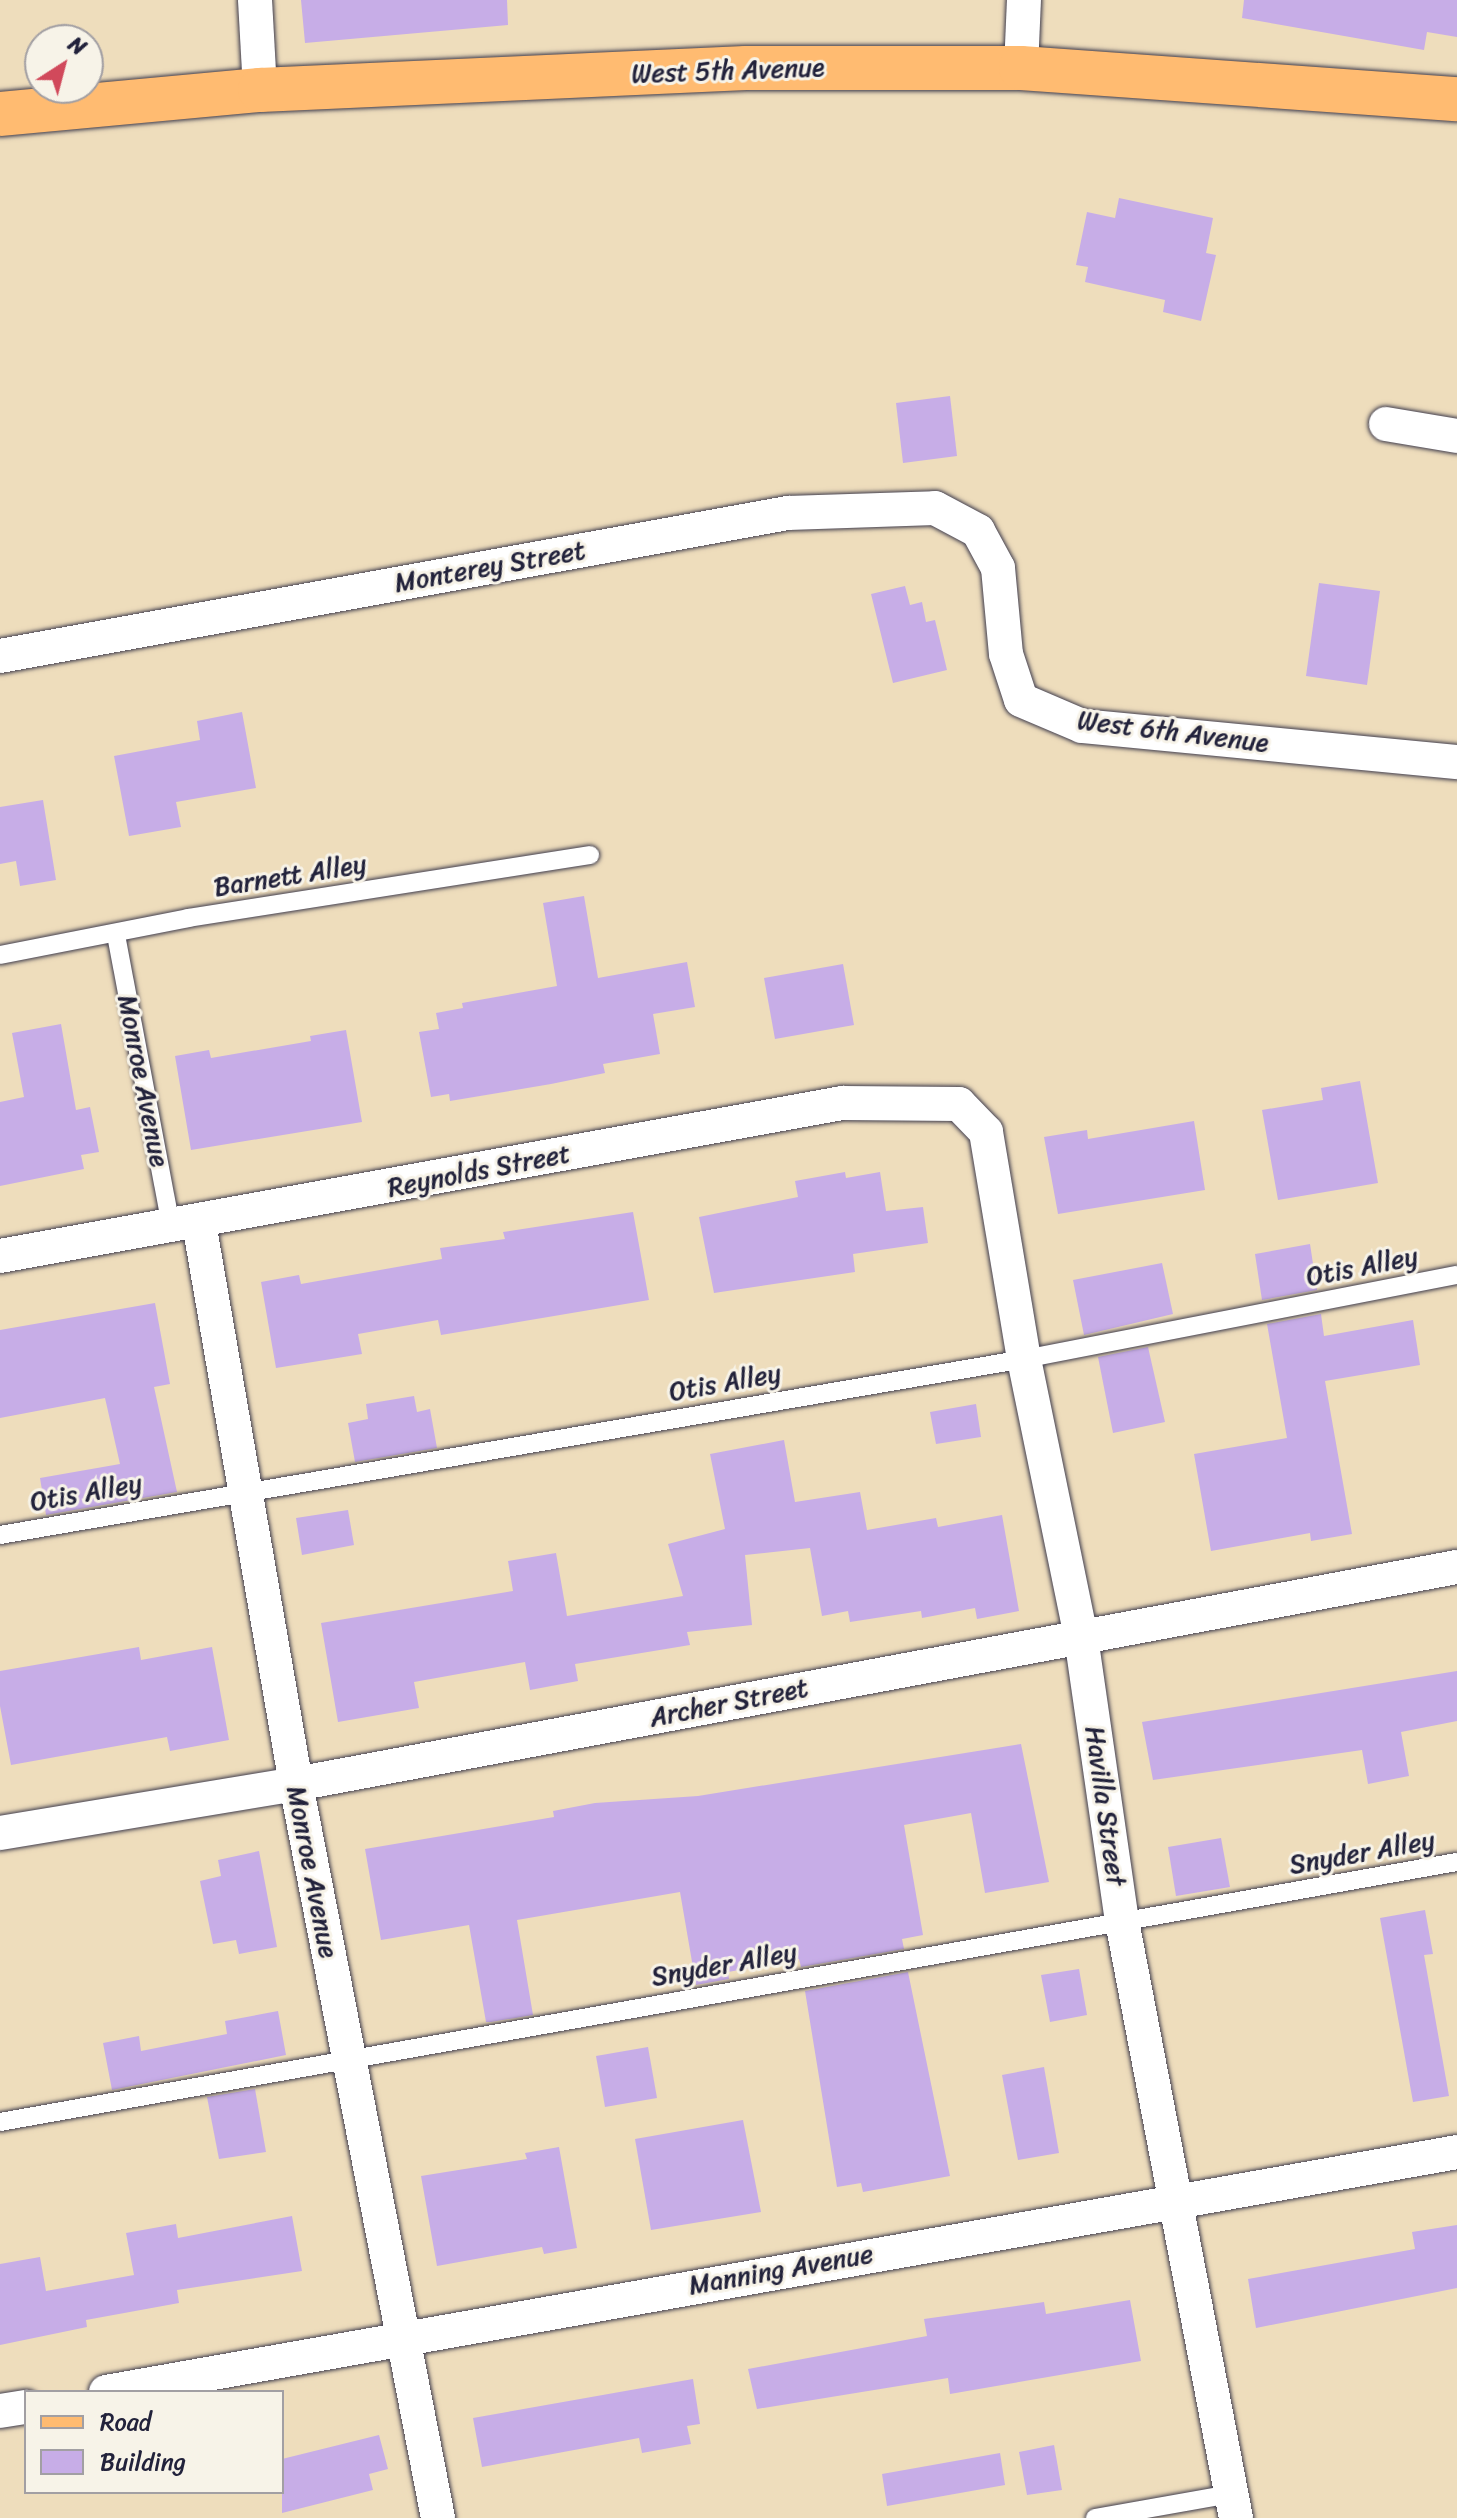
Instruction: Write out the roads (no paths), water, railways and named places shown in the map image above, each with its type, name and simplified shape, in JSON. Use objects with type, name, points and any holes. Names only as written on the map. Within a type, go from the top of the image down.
[{"type":"main road","name":"West 5th Avenue","points":[[0,114],[260,90],[746,68],[1021,68],[1457,99]]},
{"type":"street","points":[[255,0],[260,90]]},
{"type":"street","points":[[1021,68],[1024,0]]},
{"type":"street","points":[[1386,424],[1457,436]]},
{"type":"street","name":"Monterey Street","points":[[0,656],[788,513],[935,508],[978,531]]},
{"type":"street","name":"West 6th Avenue","points":[[978,531],[998,568],[1006,654],[1021,700],[1082,726],[1457,762]]},
{"type":"street","name":"Reynolds Street","points":[[0,1256],[185,1225],[842,1103],[959,1104]]},
{"type":"street","name":"Havilla Street","points":[[959,1104],[986,1132],[1024,1359],[1081,1637],[1122,1921],[1234,2506]]},
{"type":"street","name":"Monroe Avenue","points":[[185,1225],[245,1490],[347,2058],[438,2518]]},
{"type":"street","name":"Archer Street","points":[[0,1833],[296,1784],[1457,1567]]},
{"type":"street","name":"Manning Avenue","points":[[117,2390],[1173,2200],[1457,2152]]},
{"type":"street","points":[[0,2411],[24,2407]]},
{"type":"lane","name":"Barnett Alley","points":[[0,955],[116,935],[188,918],[590,855]]},
{"type":"lane","name":"Monroe Avenue","points":[[116,935],[185,1225]]},
{"type":"lane","name":"Otis Alley","points":[[0,1535],[245,1490],[1024,1359],[1457,1275]]},
{"type":"lane","name":"Snyder Alley","points":[[0,2122],[1457,1862]]},
{"type":"lane","points":[[1095,2518],[1234,2506]]}]
